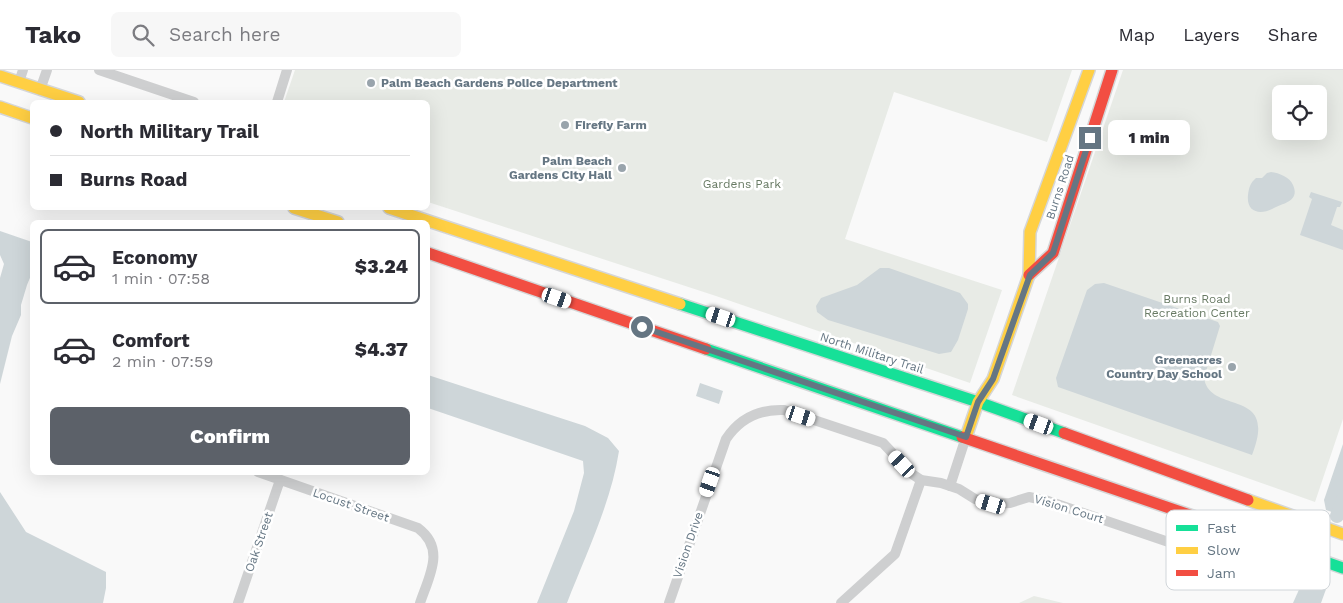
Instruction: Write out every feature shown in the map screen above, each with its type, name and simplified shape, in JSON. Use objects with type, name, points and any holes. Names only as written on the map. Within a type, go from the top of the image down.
[{"type":"main road","name":"Burns Road","points":[[966,437],[978,402],[993,379],[1030,275],[1030,232],[1089,70]]},
{"type":"main road","name":"Burns Road","points":[[1030,275],[1053,253],[1112,70]]},
{"type":"main road","points":[[0,76],[72,100]]},
{"type":"main road","points":[[0,107],[30,117]]},
{"type":"main road","points":[[300,210],[332,220]]},
{"type":"main road","name":"North Military Trail","points":[[395,210],[425,220]]},
{"type":"main road","name":"North Military Trail","points":[[430,222],[978,402],[1277,510]]},
{"type":"main road","points":[[430,254],[1176,510]]},
{"type":"main road","name":"North Military Trail","points":[[1330,529],[1343,534]]},
{"type":"main road","points":[[1330,563],[1343,568]]},
{"type":"street","points":[[19,82],[23,70]]},
{"type":"street","points":[[40,90],[47,70]]},
{"type":"street","points":[[99,70],[188,100]]},
{"type":"street","points":[[278,100],[287,70]]},
{"type":"street","name":"Vision Drive","points":[[669,603],[726,439],[738,424],[755,414],[784,410],[883,443],[912,474],[921,480]]},
{"type":"street","points":[[842,603],[895,554],[921,480],[950,486],[966,437]]},
{"type":"street","name":"Locust Street","points":[[266,475],[418,528],[426,534],[434,550],[433,566],[420,603]]},
{"type":"street","name":"Oak Street","points":[[238,603],[280,480]]},
{"type":"street","name":"Vision Court","points":[[950,486],[960,489],[975,499],[991,504],[1010,503],[1029,497],[1048,501],[1166,542]]},
{"type":"green space","name":"Gardens Park","points":[[295,70],[1072,70],[1047,142],[894,92],[845,239],[1002,290],[970,383],[716,296],[430,203],[430,100],[285,100]]},
{"type":"green space","name":"Burns Road Recreation Center","points":[[1123,70],[1343,70],[1343,419],[1315,502],[1012,395]]},
{"type":"green space","points":[[1034,596],[1063,603],[1019,603]]},
{"type":"shaded area","points":[[1271,172],[1281,174],[1289,180],[1295,190],[1293,198],[1265,212],[1256,211],[1252,209],[1248,201],[1250,186],[1256,178],[1262,178]]},
{"type":"shaded area","points":[[1311,192],[1342,202],[1340,207],[1337,207],[1331,225],[1343,230],[1343,250],[1300,235],[1312,199],[1309,197]]},
{"type":"shaded area","points":[[0,231],[30,241],[30,278],[21,305],[21,315],[12,336],[0,384],[0,278],[4,264],[0,255]]},
{"type":"shaded area","points":[[880,268],[889,268],[960,293],[968,304],[968,309],[958,340],[951,352],[939,354],[828,320],[817,312],[816,306],[821,298],[857,285]]},
{"type":"shaded area","points":[[1104,283],[1218,322],[1220,326],[1204,378],[1209,389],[1218,396],[1250,410],[1257,419],[1258,433],[1252,455],[1058,387],[1056,378],[1087,290],[1095,284]]},
{"type":"shaded area","points":[[430,376],[585,426],[608,438],[619,451],[604,509],[567,603],[537,603],[574,511],[584,473],[583,461],[430,409]]},
{"type":"shaded area","points":[[700,383],[723,391],[719,404],[696,396]]},
{"type":"shaded area","points":[[1343,444],[1343,516],[1326,510],[1324,500]]},
{"type":"shaded area","points":[[0,492],[26,532],[106,572],[106,588],[103,603],[0,603]]},
{"type":"shaded area","points":[[1299,590],[1326,590],[1321,603],[1293,603]]},
{"type":"waterway","points":[[1337,516],[1343,500]]},
{"type":"traffic: fast","points":[[680,304],[978,402],[1064,433]]},
{"type":"traffic: fast","points":[[706,349],[962,437]]},
{"type":"traffic: fast","points":[[1330,563],[1343,568]]},
{"type":"traffic: slow","points":[[966,437],[978,402],[993,379],[1029,275],[1030,232],[1089,70]]},
{"type":"traffic: slow","points":[[0,76],[73,100]]},
{"type":"traffic: slow","points":[[0,107],[30,117]]},
{"type":"traffic: slow","points":[[300,210],[332,220]]},
{"type":"traffic: slow","points":[[395,210],[425,220]]},
{"type":"traffic: slow","points":[[430,222],[680,304]]},
{"type":"traffic: slow","points":[[1248,500],[1276,510]]},
{"type":"traffic: slow","points":[[1330,529],[1343,534]]},
{"type":"traffic: jam","points":[[1029,275],[1053,253],[1112,70]]},
{"type":"traffic: jam","points":[[430,254],[706,349]]},
{"type":"traffic: jam","points":[[1064,433],[1248,500]]},
{"type":"traffic: jam","points":[[962,437],[1175,510]]},
{"type":"place","name":"Palm Beach Gardens Police Department","points":[[371,83]]},
{"type":"place","name":"Firefly Farm","points":[[565,125]]},
{"type":"place","name":"Palm Beach Gardens City Hall","points":[[622,168]]},
{"type":"place","name":"Greenacres Country Day School","points":[[1232,367]]},
{"type":"route","points":[[642,327],[966,437],[978,402],[993,379],[1030,275],[1053,253],[1090,138]]}]
